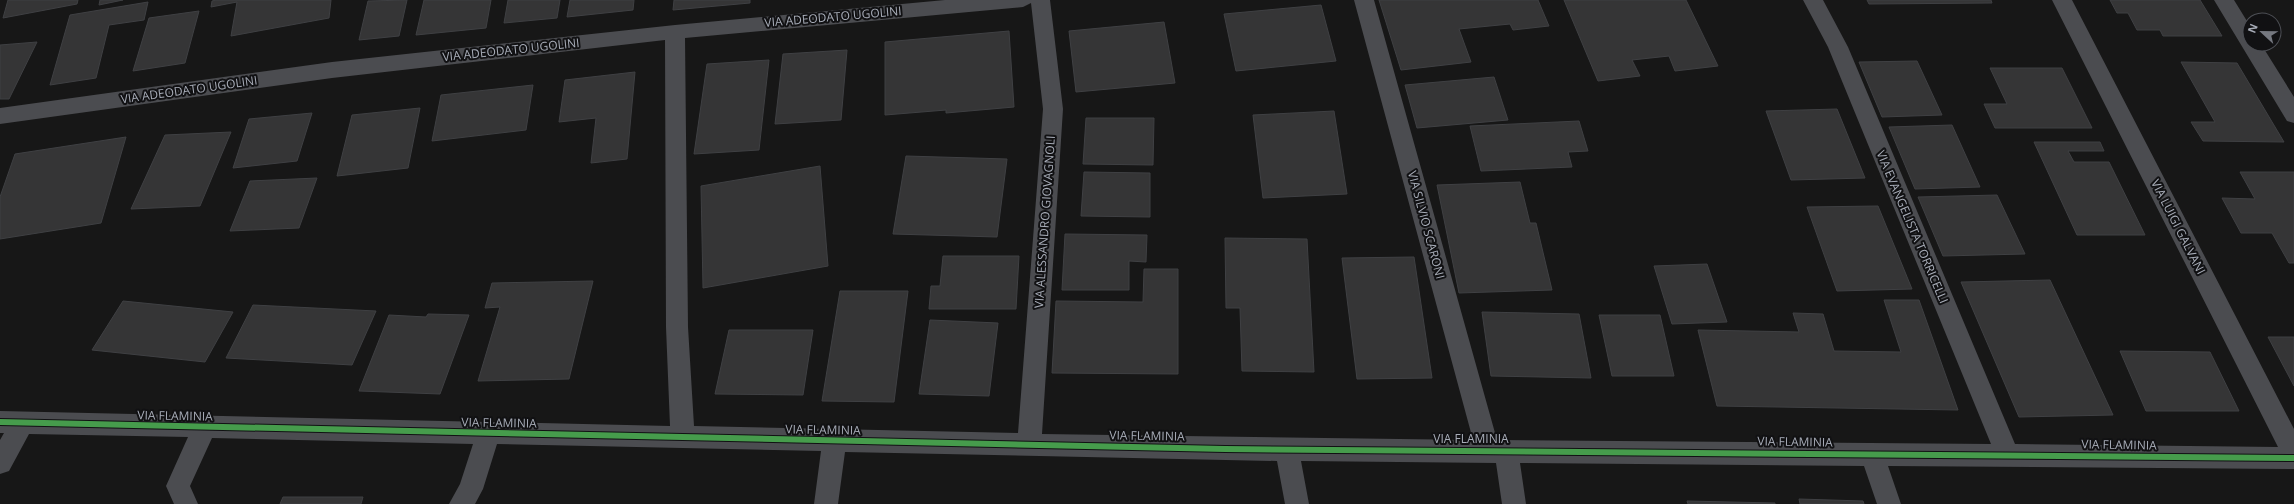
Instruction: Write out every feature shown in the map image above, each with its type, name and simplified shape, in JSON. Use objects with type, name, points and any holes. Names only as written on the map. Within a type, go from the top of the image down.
[{"type":"street","name":"VIA ADEODATO UGOLINI","points":[[0,116],[332,70],[675,32],[1023,0]]},
{"type":"street","name":"VIA ALESSANDRO GIOVAGNOLI","points":[[1029,445],[1053,110],[1040,0]]},
{"type":"street","name":"VIA SILVIO SCARONI","points":[[1364,0],[1496,450],[1514,504]]},
{"type":"street","name":"VIA EVANGELISTA TORRICELLI","points":[[1813,0],[1838,47],[2008,456]]},
{"type":"street","name":"VIA LUIGI GALVANI","points":[[2062,0],[2294,454]]},
{"type":"street","points":[[2224,0],[2242,30]]},
{"type":"street","points":[[675,32],[677,327],[683,438]]},
{"type":"street","points":[[2256,52],[2294,115]]},
{"type":"street","points":[[0,464],[11,423]]},
{"type":"street","name":"VIA FLAMINIA","points":[[11,423],[683,438],[1287,449],[2294,458]]},
{"type":"street","points":[[186,504],[178,486],[204,428]]},
{"type":"street","points":[[461,504],[471,489],[488,434]]},
{"type":"street","points":[[826,504],[834,441]]},
{"type":"street","points":[[1287,449],[1297,504]]},
{"type":"street","points":[[1872,454],[1889,504]]},
{"type":"building","points":[[8,0],[78,0],[77,4],[3,18]]},
{"type":"building","points":[[100,0],[123,0],[99,5]]},
{"type":"building","points":[[331,0],[329,18],[231,36],[237,2],[211,7],[212,1]]},
{"type":"building","points":[[407,0],[399,36],[359,40],[368,1]]},
{"type":"building","points":[[424,0],[491,0],[486,28],[416,35]]},
{"type":"building","points":[[508,0],[560,0],[557,18],[504,23]]},
{"type":"building","points":[[570,0],[634,0],[633,10],[567,17]]},
{"type":"building","points":[[674,0],[750,0],[750,3],[673,10]]},
{"type":"building","points":[[1379,0],[1538,0],[1549,26],[1513,30],[1510,24],[1459,29],[1471,62],[1401,70]]},
{"type":"building","points":[[1564,0],[1686,0],[1718,66],[1675,71],[1669,56],[1632,60],[1640,76],[1598,81]]},
{"type":"building","points":[[1867,0],[1991,0],[1992,3],[1869,4]]},
{"type":"building","points":[[2110,0],[2200,0],[2222,36],[2163,36],[2160,30],[2137,30],[2128,13],[2117,13]]},
{"type":"building","points":[[148,2],[144,20],[109,25],[96,78],[50,85],[70,15]]},
{"type":"building","points":[[1321,5],[1336,61],[1236,71],[1224,14]]},
{"type":"building","points":[[199,11],[185,63],[133,71],[149,18]]},
{"type":"building","points":[[1164,22],[1175,83],[1076,92],[1069,31]]},
{"type":"building","points":[[1009,31],[1014,107],[946,113],[946,110],[885,115],[885,42]]},
{"type":"building","points":[[37,42],[9,99],[0,99],[0,45]]},
{"type":"building","points":[[847,50],[841,120],[775,124],[783,54]]},
{"type":"building","points":[[769,60],[759,150],[694,154],[707,64]]},
{"type":"building","points":[[1917,61],[1942,115],[1882,117],[1859,62]]},
{"type":"building","points":[[2181,62],[2237,63],[2284,142],[2203,141],[2191,122],[2215,122]]},
{"type":"building","points":[[1990,68],[2062,68],[2092,128],[1995,128],[1984,104],[2007,104]]},
{"type":"building","points":[[635,72],[627,159],[591,163],[596,118],[559,122],[565,80]]},
{"type":"building","points":[[1494,77],[1508,120],[1417,128],[1405,85]]},
{"type":"building","points":[[533,85],[526,130],[432,141],[441,95]]},
{"type":"building","points":[[420,108],[408,168],[337,176],[352,115]]},
{"type":"building","points":[[1837,109],[1865,178],[1791,180],[1766,111]]},
{"type":"building","points":[[1334,111],[1347,194],[1263,198],[1253,115]]},
{"type":"building","points":[[312,113],[297,161],[233,168],[249,119]]},
{"type":"building","points":[[1086,118],[1154,118],[1153,165],[1083,164]]},
{"type":"building","points":[[1579,121],[1588,151],[1568,152],[1572,167],[1481,171],[1470,126]]},
{"type":"building","points":[[1952,125],[1980,187],[1915,189],[1889,127]]},
{"type":"building","points":[[231,132],[200,206],[131,209],[165,135]]},
{"type":"building","points":[[126,137],[101,223],[0,239],[0,197],[15,154]]},
{"type":"building","points":[[2034,142],[2100,142],[2104,151],[2068,151],[2074,162],[2109,162],[2145,235],[2077,235]]},
{"type":"building","points":[[906,156],[1007,159],[997,237],[893,234]]},
{"type":"building","points":[[820,166],[828,266],[703,288],[701,186]]},
{"type":"building","points":[[1084,172],[1150,173],[1150,217],[1081,216]]},
{"type":"building","points":[[2240,172],[2294,172],[2294,263],[2289,263],[2272,233],[2241,233],[2222,198],[2255,199]]},
{"type":"building","points":[[317,178],[299,228],[230,231],[250,181]]},
{"type":"building","points":[[1520,182],[1530,223],[1536,223],[1552,290],[1459,293],[1437,185]]},
{"type":"building","points":[[1997,195],[2025,254],[1943,256],[1918,197]]},
{"type":"building","points":[[1878,206],[1912,289],[1837,291],[1807,207]]},
{"type":"building","points":[[1065,234],[1147,235],[1146,262],[1129,261],[1129,290],[1062,290]]},
{"type":"building","points":[[1225,238],[1307,239],[1314,372],[1242,371],[1240,308],[1226,308]]},
{"type":"building","points":[[943,256],[1019,256],[1016,309],[929,309],[931,286],[940,286]]},
{"type":"building","points":[[1414,257],[1432,378],[1357,379],[1342,258]]},
{"type":"building","points":[[1707,264],[1727,322],[1672,324],[1654,266]]},
{"type":"building","points":[[1144,269],[1178,269],[1178,374],[1052,373],[1056,301],[1143,302]]},
{"type":"building","points":[[2050,280],[2113,415],[2019,417],[1961,282]]},
{"type":"building","points":[[593,281],[569,379],[478,381],[500,307],[485,308],[492,283]]},
{"type":"building","points":[[840,291],[908,291],[894,402],[822,401]]},
{"type":"building","points":[[1884,300],[1919,300],[1958,410],[1717,406],[1698,330],[1799,332],[1793,313],[1823,314],[1834,351],[1901,352]]},
{"type":"building","points":[[123,301],[233,312],[205,362],[92,350]]},
{"type":"building","points":[[253,305],[376,311],[352,365],[226,358]]},
{"type":"building","points":[[1482,312],[1579,314],[1591,378],[1491,376]]},
{"type":"building","points":[[428,314],[469,315],[440,394],[359,391],[389,315],[426,317]]},
{"type":"building","points":[[1599,315],[1660,315],[1674,376],[1612,376]]},
{"type":"building","points":[[930,320],[998,323],[989,396],[919,394]]},
{"type":"building","points":[[729,330],[813,330],[803,395],[715,394]]},
{"type":"building","points":[[2268,337],[2294,337],[2294,386]]},
{"type":"building","points":[[2120,351],[2210,352],[2239,411],[2146,411]]},
{"type":"building","points":[[283,497],[363,497],[361,504],[280,504]]},
{"type":"building","points":[[1799,499],[1863,501],[1864,504],[1800,504]]},
{"type":"building","points":[[1687,501],[1775,503],[1775,504],[1688,504]]},
{"type":"cycle path","points":[[0,422],[1225,449],[2294,458]]}]
